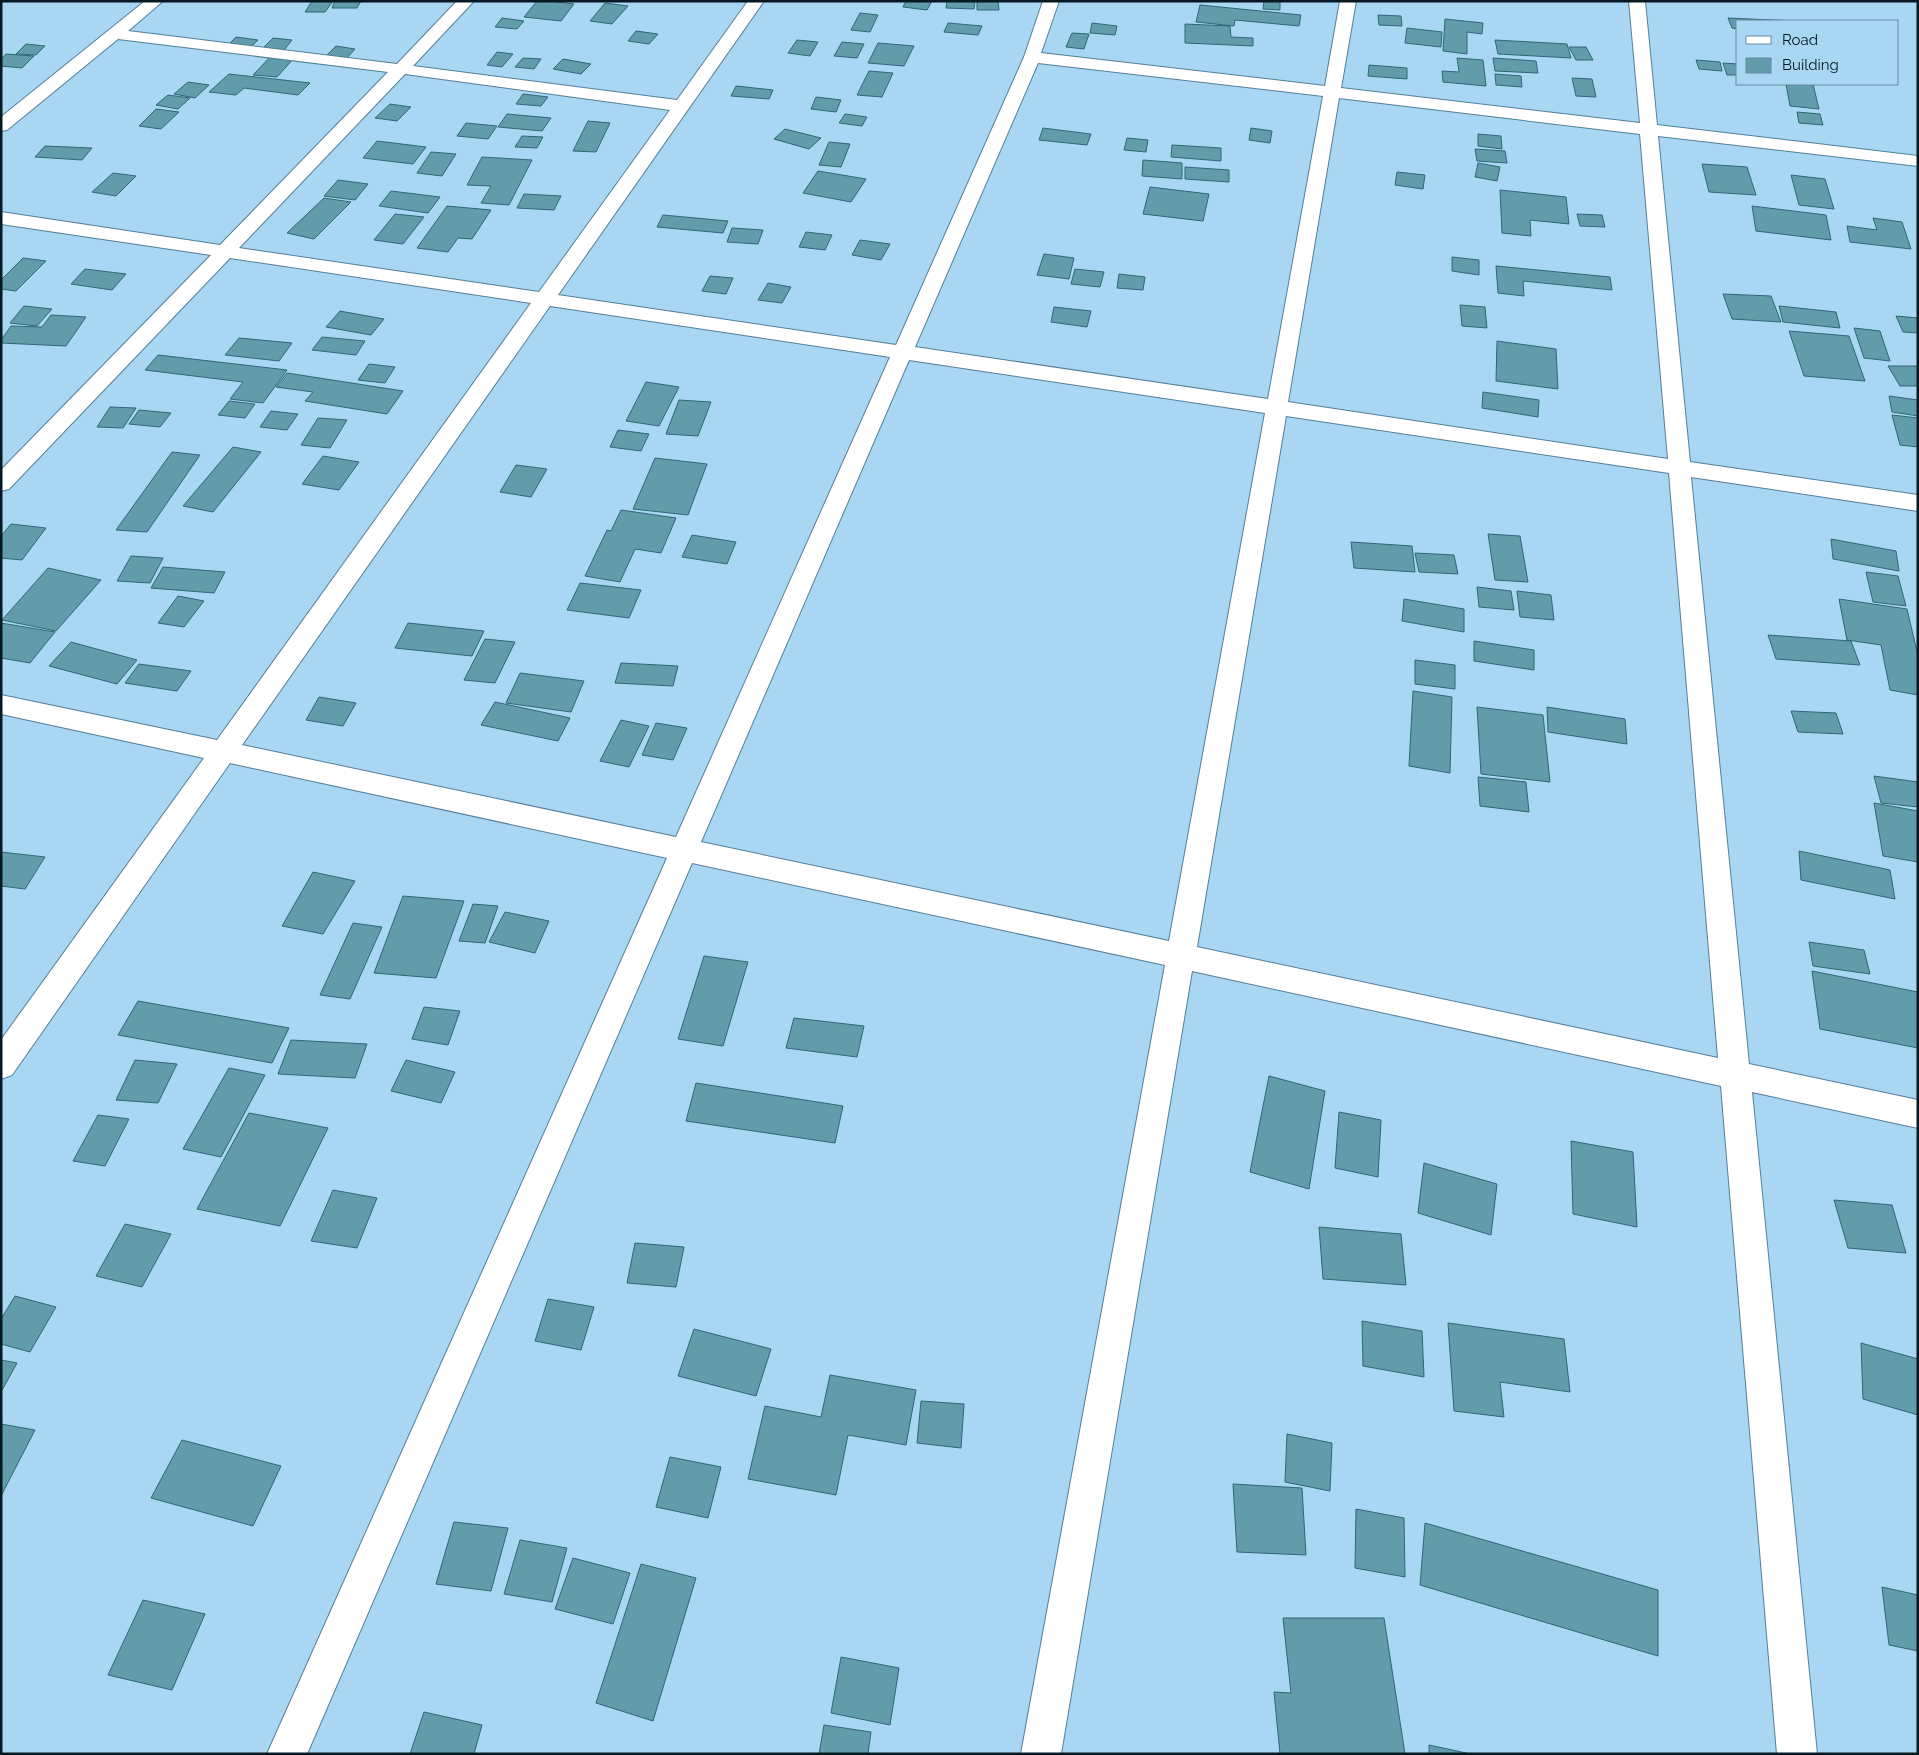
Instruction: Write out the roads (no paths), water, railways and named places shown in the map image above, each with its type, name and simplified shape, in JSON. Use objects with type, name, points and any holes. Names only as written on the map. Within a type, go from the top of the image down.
[{"type":"street","points":[[1,126],[155,1]]},
{"type":"street","points":[[1,484],[466,1]]},
{"type":"street","points":[[1,1065],[756,1]]},
{"type":"street","points":[[286,1754],[1032,57],[1051,1]]},
{"type":"street","points":[[1041,1754],[1348,1]]},
{"type":"street","points":[[1637,1],[1797,1754]]},
{"type":"street","points":[[113,34],[682,106]]},
{"type":"street","points":[[1032,57],[1918,161]]},
{"type":"street","points":[[1,218],[1918,503]]},
{"type":"street","points":[[1,704],[1918,1114]]}]
